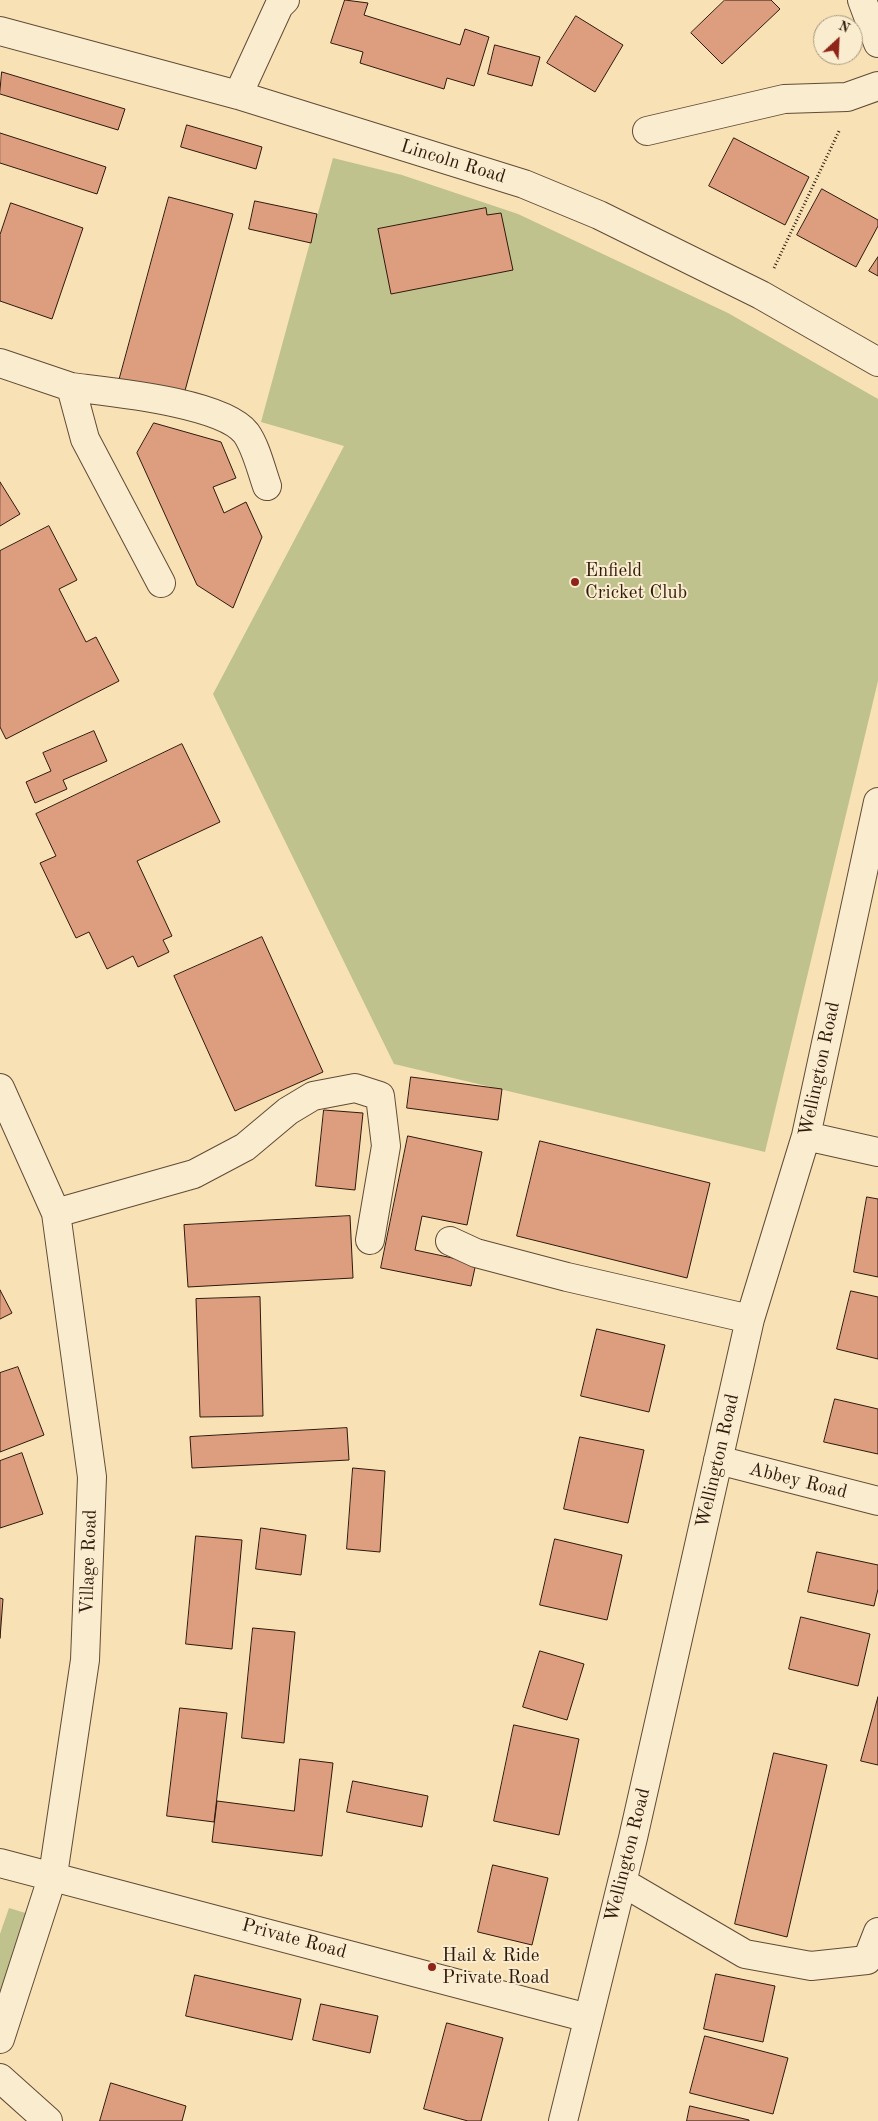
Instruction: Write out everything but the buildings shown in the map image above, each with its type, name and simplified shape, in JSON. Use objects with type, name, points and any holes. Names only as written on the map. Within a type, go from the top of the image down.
[{"type":"street","points":[[238,95],[279,6],[285,0]]},
{"type":"street","points":[[862,0],[878,43]]},
{"type":"street","name":"Lincoln Road","points":[[0,31],[238,95],[524,184],[599,216],[761,296],[878,362]]},
{"type":"street","points":[[648,131],[784,99],[847,97],[878,86]]},
{"type":"street","points":[[0,363],[71,387],[126,393],[217,414],[246,433],[267,486]]},
{"type":"street","points":[[71,387],[85,439],[161,583]]},
{"type":"street","name":"Wellington Road","points":[[563,2121],[622,1882],[750,1319],[806,1136],[878,802]]},
{"type":"street","name":"Village Road","points":[[0,1088],[56,1213],[92,1477],[85,1660],[53,1875],[0,2039]]},
{"type":"street","points":[[56,1213],[194,1174],[245,1147],[288,1111],[313,1096],[354,1088],[380,1096],[386,1146],[370,1240]]},
{"type":"street","points":[[806,1136],[878,1152]]},
{"type":"street","points":[[450,1241],[476,1253],[567,1277],[750,1319]]},
{"type":"street","name":"Abbey Road","points":[[718,1460],[878,1502]]},
{"type":"street","name":"Private Road","points":[[0,1863],[53,1875],[588,2018]]},
{"type":"street","points":[[622,1882],[745,1954],[811,1966],[867,1960],[878,1932]]},
{"type":"street","points":[[0,2078],[48,2121]]},
{"type":"path","points":[[761,296],[844,121]]},
{"type":"green space","name":"Enfield Cricket Club","points":[[333,158],[402,175],[518,214],[728,313],[878,399],[878,681],[765,1152],[394,1064],[213,694],[344,446],[261,422]]},
{"type":"green space","points":[[9,1908],[32,1915],[0,2007],[0,1934]]},
{"type":"place","name":"Enfield Cricket Club","points":[[575,582]]},
{"type":"place","name":"Hail & Ride Private Road","points":[[432,1967]]}]
